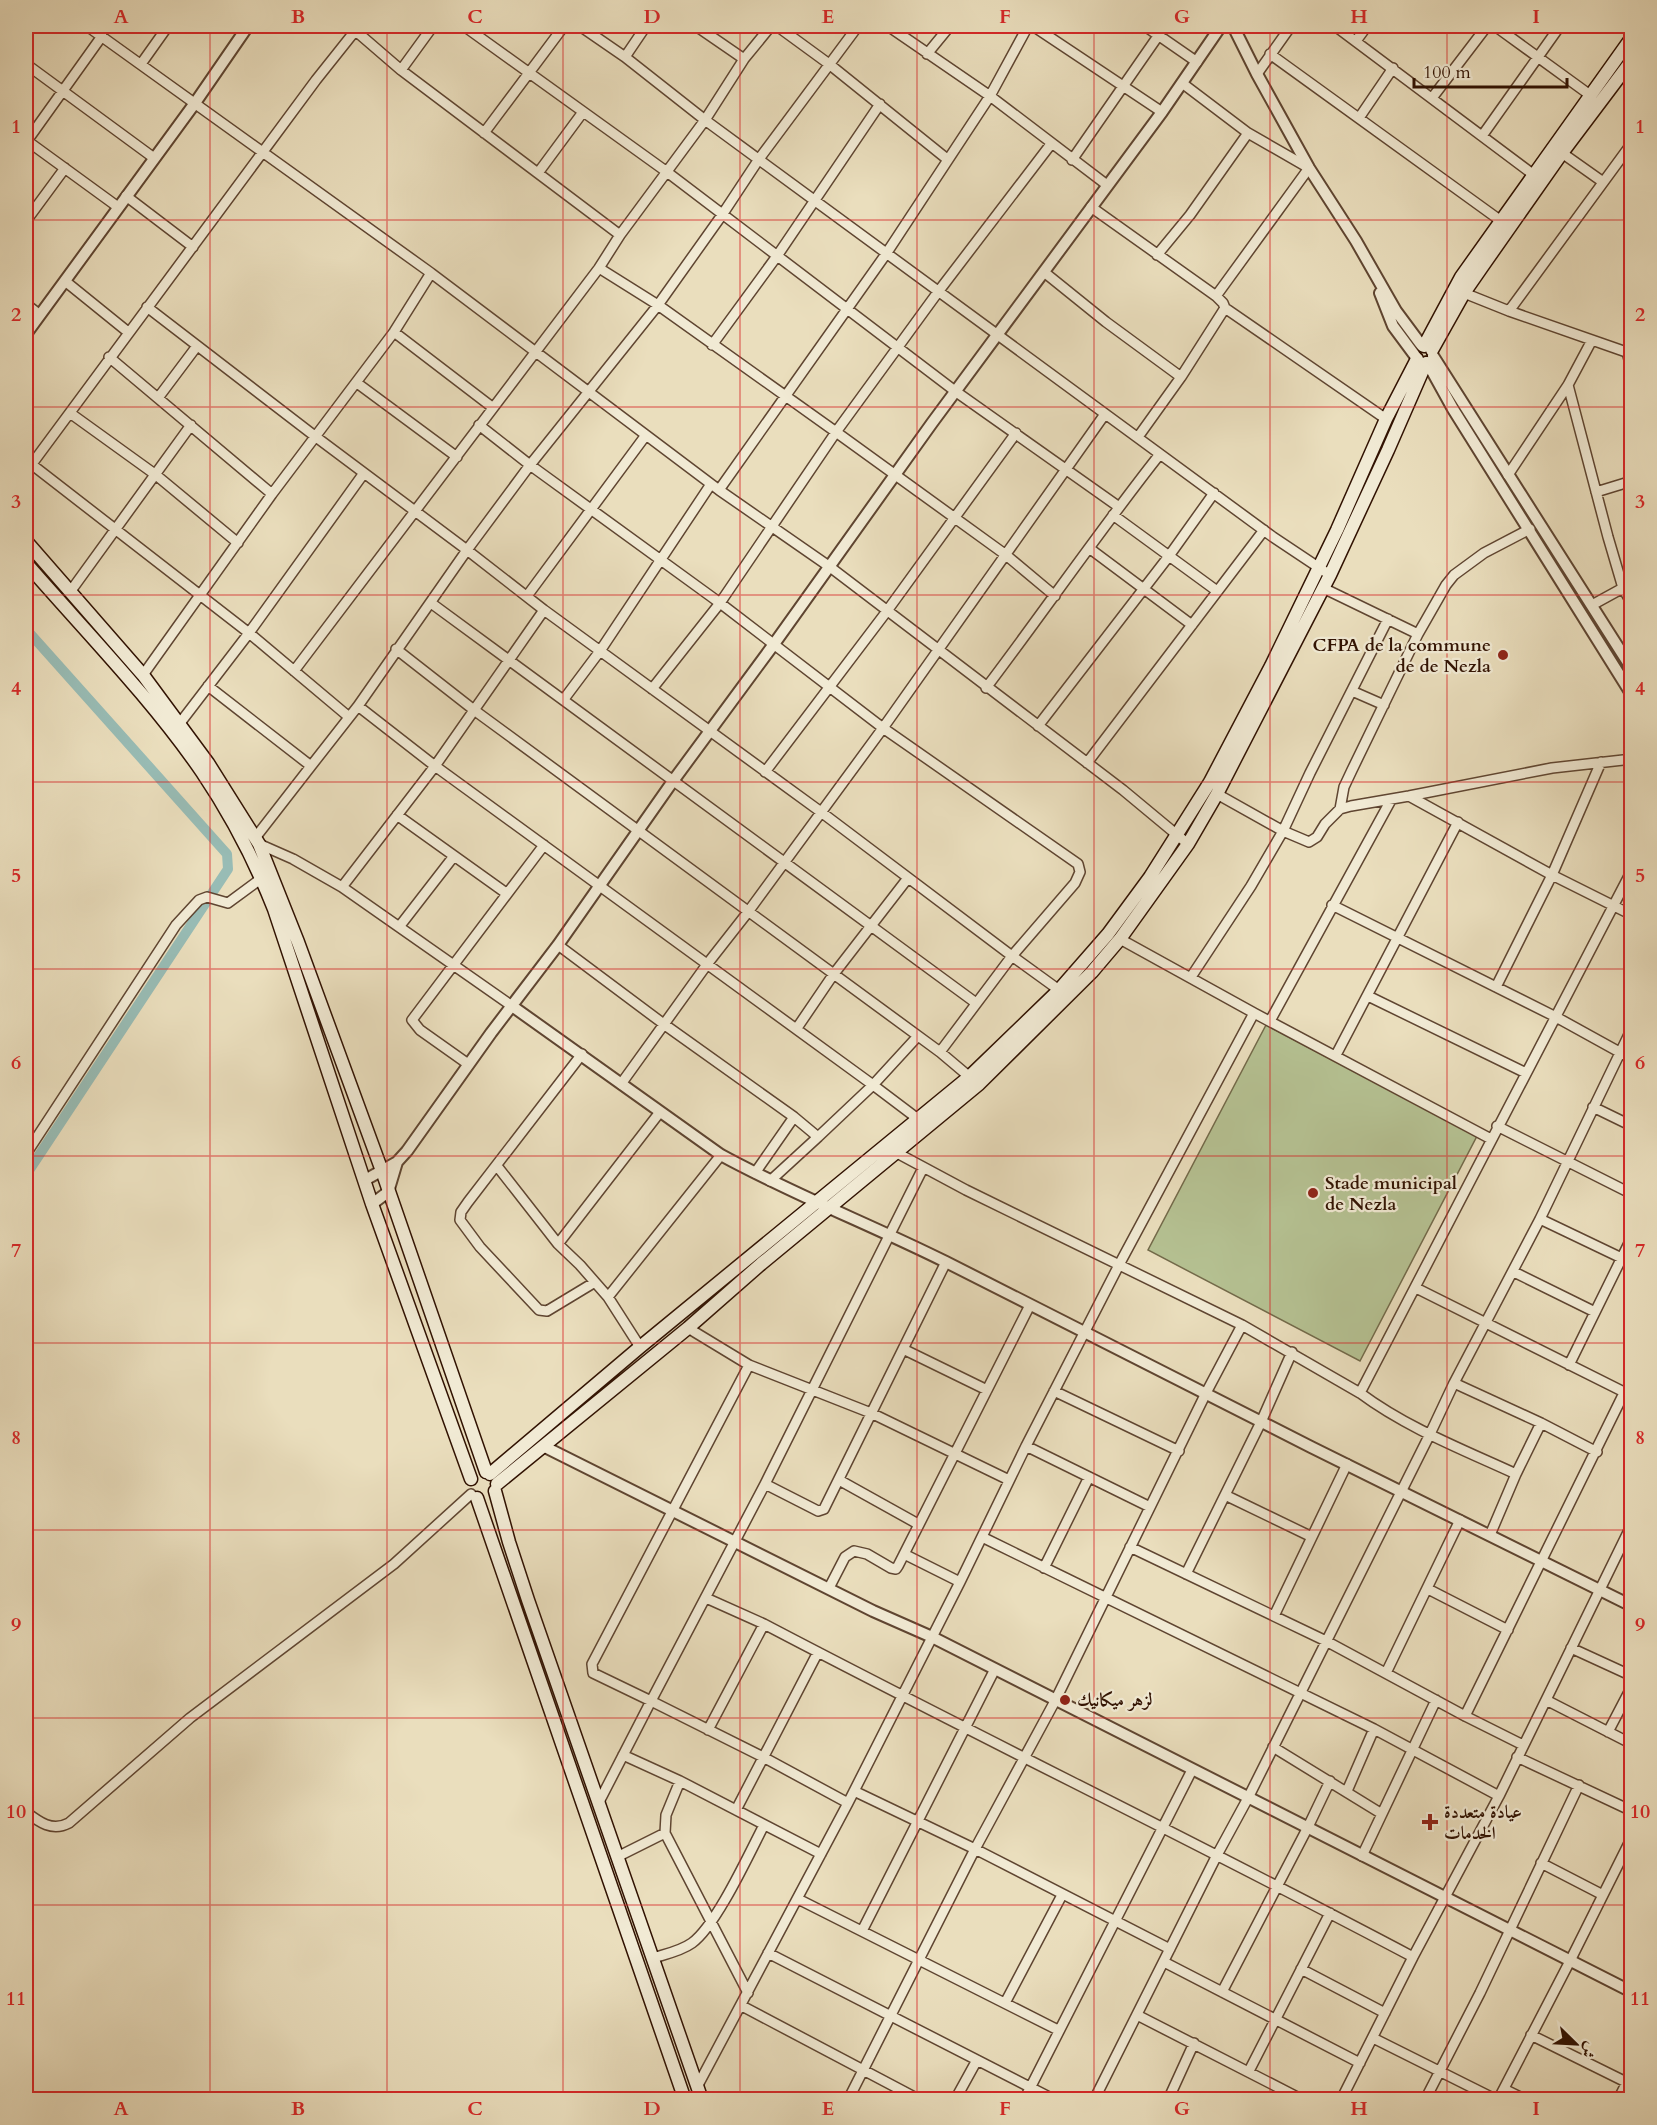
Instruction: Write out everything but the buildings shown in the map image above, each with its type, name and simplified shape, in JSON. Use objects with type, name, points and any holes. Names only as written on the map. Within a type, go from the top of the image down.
[{"type":"main road","points":[[492,1480],[543,1446],[688,1328],[856,1184],[897,1153],[1092,972],[1120,939],[1183,840],[1217,794],[1330,575],[1388,450],[1425,355],[1461,277],[1632,38]]},
{"type":"main road","points":[[474,1496],[485,1500],[492,1480],[640,1347],[918,1119],[974,1081],[1108,934],[1150,877],[1183,840],[1318,569],[1386,419],[1464,293],[1562,153],[1632,60]]},
{"type":"main road","points":[[26,541],[143,675],[180,723],[208,762],[257,841],[278,919],[372,1204],[471,1479],[469,1489],[474,1496],[685,2100]]},
{"type":"main road","points":[[26,563],[140,694],[201,771],[266,875],[382,1171],[492,1480],[508,1542],[524,1590],[702,2100]]},
{"type":"main road","points":[[471,1479],[477,1473],[492,1480]]},
{"type":"street","points":[[90,26],[431,273],[715,487],[830,567],[1087,763],[1183,840]]},
{"type":"street","points":[[141,64],[168,26]]},
{"type":"street","points":[[26,334],[249,26]]},
{"type":"street","points":[[401,70],[433,26]]},
{"type":"street","points":[[464,26],[667,172],[955,391],[1068,469],[1168,556],[1218,591]]},
{"type":"street","points":[[484,133],[564,26]]},
{"type":"street","points":[[580,26],[625,57],[705,120],[886,254],[998,333],[1264,530],[1318,569],[1330,575]]},
{"type":"street","points":[[625,57],[646,26]]},
{"type":"street","points":[[696,26],[744,59]]},
{"type":"street","points":[[294,671],[599,268],[620,235],[705,120],[744,59],[771,26]]},
{"type":"street","points":[[777,26],[829,64],[947,159]]},
{"type":"street","points":[[858,26],[759,159],[723,215],[658,305],[530,465],[396,649],[358,706],[257,841],[342,887],[582,1054],[721,1155],[815,1203],[890,1234],[1085,1334],[1632,1605]]},
{"type":"street","points":[[888,26],[990,96],[1107,185]]},
{"type":"street","points":[[927,54],[950,26]]},
{"type":"street","points":[[564,699],[600,651],[660,559],[784,396],[886,254],[990,96],[1028,26]]},
{"type":"street","points":[[1033,26],[1162,112]]},
{"type":"street","points":[[1145,26],[1197,62]]},
{"type":"street","points":[[1072,160],[1165,26]]},
{"type":"street","points":[[372,1204],[388,1192],[397,1162],[558,945],[673,781],[830,567],[955,391],[1162,112],[1221,26]]},
{"type":"street","points":[[1233,26],[1309,168],[1356,241],[1396,311],[1508,475],[1632,669]]},
{"type":"street","points":[[1257,74],[1291,26]]},
{"type":"street","points":[[1335,26],[1534,175]]},
{"type":"street","points":[[1356,41],[1367,26]]},
{"type":"street","points":[[1432,98],[1487,26]]},
{"type":"street","points":[[1495,26],[1590,95]]},
{"type":"street","points":[[1482,136],[1560,26]]},
{"type":"street","points":[[349,717],[249,633],[28,465],[70,413],[109,357],[355,27],[401,70],[620,235]]},
{"type":"street","points":[[102,36],[26,141],[118,207]]},
{"type":"street","points":[[1270,54],[1501,221]]},
{"type":"street","points":[[26,64],[154,158]]},
{"type":"street","points":[[1359,118],[1393,69]]},
{"type":"street","points":[[1182,83],[1248,133],[1309,168]]},
{"type":"street","points":[[712,345],[777,256],[880,104]]},
{"type":"street","points":[[538,173],[583,112]]},
{"type":"street","points":[[1157,255],[1190,215],[1248,133]]},
{"type":"street","points":[[1509,311],[1632,143]]},
{"type":"street","points":[[652,689],[720,603],[836,432],[938,292],[1051,144]]},
{"type":"street","points":[[1562,153],[1603,182]]},
{"type":"street","points":[[26,221],[65,168]]},
{"type":"street","points":[[1216,297],[1309,168]]},
{"type":"street","points":[[126,196],[193,247]]},
{"type":"street","points":[[1091,207],[1216,297],[1225,308],[1386,419]]},
{"type":"street","points":[[599,268],[658,305],[836,432],[895,477],[1006,555],[1055,596]]},
{"type":"street","points":[[1044,272],[1106,322],[1181,377]]},
{"type":"street","points":[[143,675],[272,494],[394,332],[431,273]]},
{"type":"street","points":[[64,281],[128,332]]},
{"type":"street","points":[[1464,293],[1629,353],[1632,371]]},
{"type":"street","points":[[26,304],[40,315]]},
{"type":"street","points":[[147,307],[544,610],[821,812],[1059,990]]},
{"type":"street","points":[[1138,437],[1181,377],[1225,308]]},
{"type":"street","points":[[394,332],[492,407]]},
{"type":"street","points":[[1508,475],[1568,385],[1592,340]]},
{"type":"street","points":[[158,398],[197,346]]},
{"type":"street","points":[[1425,355],[1452,409],[1632,695]]},
{"type":"street","points":[[109,357],[272,494]]},
{"type":"street","points":[[357,383],[457,457]]},
{"type":"street","points":[[1568,385],[1623,588],[1632,604]]},
{"type":"street","points":[[70,413],[156,475],[238,543]]},
{"type":"street","points":[[621,1084],[883,728],[1106,414]]},
{"type":"street","points":[[480,424],[530,465],[720,603],[883,728],[1078,864],[1080,872],[1075,883],[1012,956],[940,1052]]},
{"type":"street","points":[[70,592],[191,426]]},
{"type":"street","points":[[765,771],[887,611],[1016,433]]},
{"type":"street","points":[[527,596],[646,435]]},
{"type":"street","points":[[986,688],[1160,454]]},
{"type":"street","points":[[180,723],[249,633],[364,473]]},
{"type":"street","points":[[1596,492],[1632,481]]},
{"type":"street","points":[[1038,726],[1214,493]]},
{"type":"street","points":[[1087,763],[1264,530]]},
{"type":"street","points":[[1217,794],[1283,831],[1305,841],[1313,840],[1340,809],[1344,787],[1418,634],[1446,585],[1455,575],[1484,553],[1530,530]]},
{"type":"street","points":[[1089,548],[1192,625]]},
{"type":"street","points":[[1323,588],[1418,634]]},
{"type":"street","points":[[1592,605],[1623,588]]},
{"type":"street","points":[[431,603],[976,1003]]},
{"type":"street","points":[[342,887],[435,766],[544,610]]},
{"type":"street","points":[[1191,977],[1251,886],[1283,831],[1310,772],[1388,620]]},
{"type":"street","points":[[396,649],[474,710],[940,1052],[974,1081]]},
{"type":"street","points":[[208,686],[311,766]]},
{"type":"street","points":[[1352,691],[1384,705]]},
{"type":"street","points":[[358,706],[435,766],[797,1028],[918,1119]]},
{"type":"street","points":[[1340,809],[1508,776],[1632,759]]},
{"type":"street","points":[[1496,987],[1552,875],[1601,762]]},
{"type":"street","points":[[1410,796],[1552,875],[1632,915]]},
{"type":"street","points":[[1270,1021],[1391,800]]},
{"type":"street","points":[[397,815],[506,893]]},
{"type":"street","points":[[1336,1055],[1458,822]]},
{"type":"street","points":[[468,1064],[420,1030],[412,1020],[544,845]]},
{"type":"street","points":[[399,927],[454,855]]},
{"type":"street","points":[[1360,1393],[1632,870]]},
{"type":"street","points":[[26,1154],[176,925],[199,900],[207,897],[231,902],[266,875]]},
{"type":"street","points":[[797,1028],[834,975],[909,878]]},
{"type":"street","points":[[1332,905],[1556,1017],[1632,1059]]},
{"type":"street","points":[[1120,939],[1491,1139]]},
{"type":"street","points":[[558,945],[794,1117],[818,1137]]},
{"type":"street","points":[[1368,996],[1527,1073]]},
{"type":"street","points":[[697,2087],[848,1803],[960,1582],[1008,1480],[1120,1263],[1254,1013]]},
{"type":"street","points":[[1094,2100],[1248,1798],[1454,1383],[1514,1272],[1632,1028]]},
{"type":"street","points":[[770,1181],[873,1085],[918,1036]]},
{"type":"street","points":[[582,1054],[468,1202],[460,1220],[480,1247],[539,1310],[547,1311],[595,1282]]},
{"type":"street","points":[[1593,1107],[1632,1126]]},
{"type":"street","points":[[558,1244],[660,1112]]},
{"type":"street","points":[[754,1173],[794,1117]]},
{"type":"street","points":[[1497,1126],[1632,1194]]},
{"type":"street","points":[[897,1153],[923,1168],[1242,1324],[1385,1410],[1430,1434],[1516,1474]]},
{"type":"street","points":[[608,1297],[721,1155]]},
{"type":"street","points":[[365,1180],[397,1162]]},
{"type":"street","points":[[497,1166],[558,1244],[608,1297],[640,1347]]},
{"type":"street","points":[[599,1802],[765,1484],[923,1168]]},
{"type":"street","points":[[1540,1219],[1632,1263]]},
{"type":"street","points":[[1569,1365],[1632,1237]]},
{"type":"street","points":[[765,1484],[821,1511],[826,1506],[946,1262]]},
{"type":"street","points":[[1514,1272],[1595,1312]]},
{"type":"street","points":[[1416,1287],[1628,1395],[1541,1560],[1465,1716]]},
{"type":"street","points":[[829,1588],[845,1557],[849,1554],[860,1552],[896,1569],[1030,1305]]},
{"type":"street","points":[[848,2100],[975,1849],[1055,1701],[1242,1324]]},
{"type":"street","points":[[688,1328],[748,1365],[871,1413],[1008,1480]]},
{"type":"street","points":[[903,1349],[987,1390]]},
{"type":"street","points":[[1186,1574],[1262,1422],[1292,1352]]},
{"type":"street","points":[[748,1365],[591,1668],[594,1673],[763,1756],[848,1803]]},
{"type":"street","points":[[1454,1383],[1597,1452]]},
{"type":"street","points":[[1054,1391],[1179,1451]]},
{"type":"street","points":[[1490,1535],[1541,1423]]},
{"type":"street","points":[[543,1446],[932,1637],[1632,1992]]},
{"type":"street","points":[[1026,1446],[1150,1507]]},
{"type":"street","points":[[1274,1616],[1347,1464]]},
{"type":"street","points":[[1044,1568],[1089,1477]]},
{"type":"street","points":[[838,1480],[918,1524]]},
{"type":"street","points":[[1224,1495],[1312,1537]]},
{"type":"street","points":[[26,1812],[51,1827],[61,1827],[69,1823],[190,1718],[394,1564],[474,1496]]},
{"type":"street","points":[[1386,1673],[1460,1520]]},
{"type":"street","points":[[1341,2100],[1498,1796],[1630,1530]]},
{"type":"street","points":[[982,1537],[1374,1729],[1498,1796]]},
{"type":"street","points":[[1130,1547],[1326,1641],[1523,1745]]},
{"type":"street","points":[[904,1554],[960,1582]]},
{"type":"street","points":[[1428,1589],[1508,1630]]},
{"type":"street","points":[[706,1598],[764,1624],[966,1726],[1278,1885],[1413,1957]]},
{"type":"street","points":[[708,1730],[764,1624]]},
{"type":"street","points":[[1571,1648],[1632,1676]]},
{"type":"street","points":[[735,1810],[818,1652]]},
{"type":"street","points":[[862,1931],[995,1670]]},
{"type":"street","points":[[1608,1732],[1632,1686]]},
{"type":"street","points":[[1362,1856],[1436,1700]]},
{"type":"street","points":[[1546,1700],[1632,1744]]},
{"type":"street","points":[[1347,1791],[1374,1729]]},
{"type":"street","points":[[1273,1747],[1382,1814]]},
{"type":"street","points":[[623,1755],[680,1781],[821,1854]]},
{"type":"street","points":[[1517,1757],[1632,1812]]},
{"type":"street","points":[[1024,2100],[1192,1770]]},
{"type":"street","points":[[680,1781],[666,1815],[665,1833],[748,1993]]},
{"type":"street","points":[[1221,1992],[1330,1781]]},
{"type":"street","points":[[1425,2100],[1480,1993],[1579,1785]]},
{"type":"street","points":[[854,1791],[975,1849],[1170,1949]]},
{"type":"street","points":[[653,1958],[690,1945],[711,1920],[764,1825]]},
{"type":"street","points":[[618,1857],[665,1833]]},
{"type":"street","points":[[1373,2038],[1498,2100],[1632,1837]]},
{"type":"street","points":[[1541,1863],[1603,1895]]},
{"type":"street","points":[[1005,2003],[1062,1895]]},
{"type":"street","points":[[798,1899],[1058,2030]]},
{"type":"street","points":[[1249,2071],[1330,1913]]},
{"type":"street","points":[[768,1953],[1055,2100]]},
{"type":"street","points":[[1164,1962],[1360,2063]]},
{"type":"street","points":[[1301,1969],[1385,2013]]},
{"type":"street","points":[[742,2006],[920,2100]]},
{"type":"street","points":[[1137,2016],[1303,2100]]},
{"type":"street","points":[[1531,2035],[1626,2082]]},
{"type":"street","points":[[1171,2098],[1194,2043]]},
{"type":"street","points":[[955,2100],[976,2060]]},
{"type":"street","points":[[1617,2100],[1632,2072]]},
{"type":"street","points":[[1504,2089],[1526,2100]]},
{"type":"green space","name":"Stade municipal de Nezla","points":[[1266,1025],[1477,1136],[1360,1361],[1148,1250]]},
{"type":"waterway","points":[[26,629],[227,854],[228,869],[26,1175]]},
{"type":"place","name":"CFPA de la commune de de Nezla","points":[[1503,655]]},
{"type":"place","name":"Stade municipal de Nezla","points":[[1313,1193]]},
{"type":"place","name":"لزهر ميكانيك","points":[[1065,1700]]},
{"type":"place","name":"عيادة متعددة الخدمات","points":[[1430,1822]]}]
